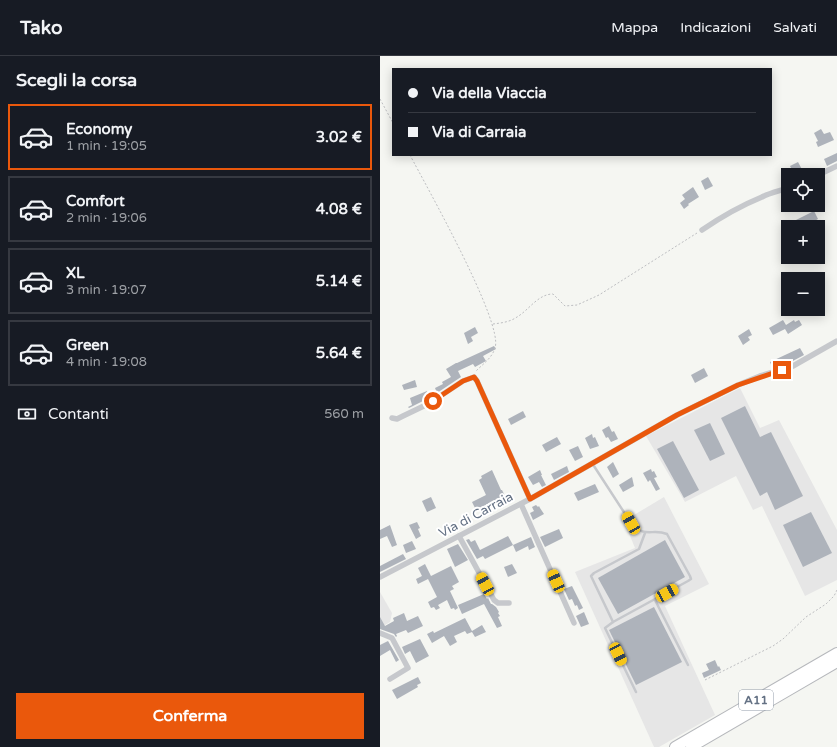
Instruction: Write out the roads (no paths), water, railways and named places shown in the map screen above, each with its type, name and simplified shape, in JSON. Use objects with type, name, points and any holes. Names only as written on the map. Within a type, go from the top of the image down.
[{"type":"highway","name":"A11","points":[[676,747],[837,653]]},
{"type":"highway","name":"A11","points":[[691,747],[837,662]]},
{"type":"street","points":[[825,172],[837,166]]},
{"type":"street","points":[[702,230],[730,212],[764,196],[781,191]]},
{"type":"street","name":"Via di Carraia","points":[[380,577],[521,504],[677,415],[738,385],[760,376],[793,366],[837,342]]},
{"type":"street","points":[[392,418],[397,419],[428,404],[463,381],[474,377],[530,499]]},
{"type":"street","points":[[521,504],[574,622]]},
{"type":"street","points":[[459,536],[494,600],[498,603],[509,603]]},
{"type":"street","points":[[380,633],[392,638],[408,668],[390,679]]},
{"type":"lane","points":[[592,463],[631,523],[639,531],[645,533],[661,532],[667,534],[691,579],[613,622],[605,628],[636,692]]},
{"type":"lane","points":[[613,622],[591,576],[594,573],[639,550],[645,533]]},
{"type":"lane","points":[[655,600],[688,665]]}]
